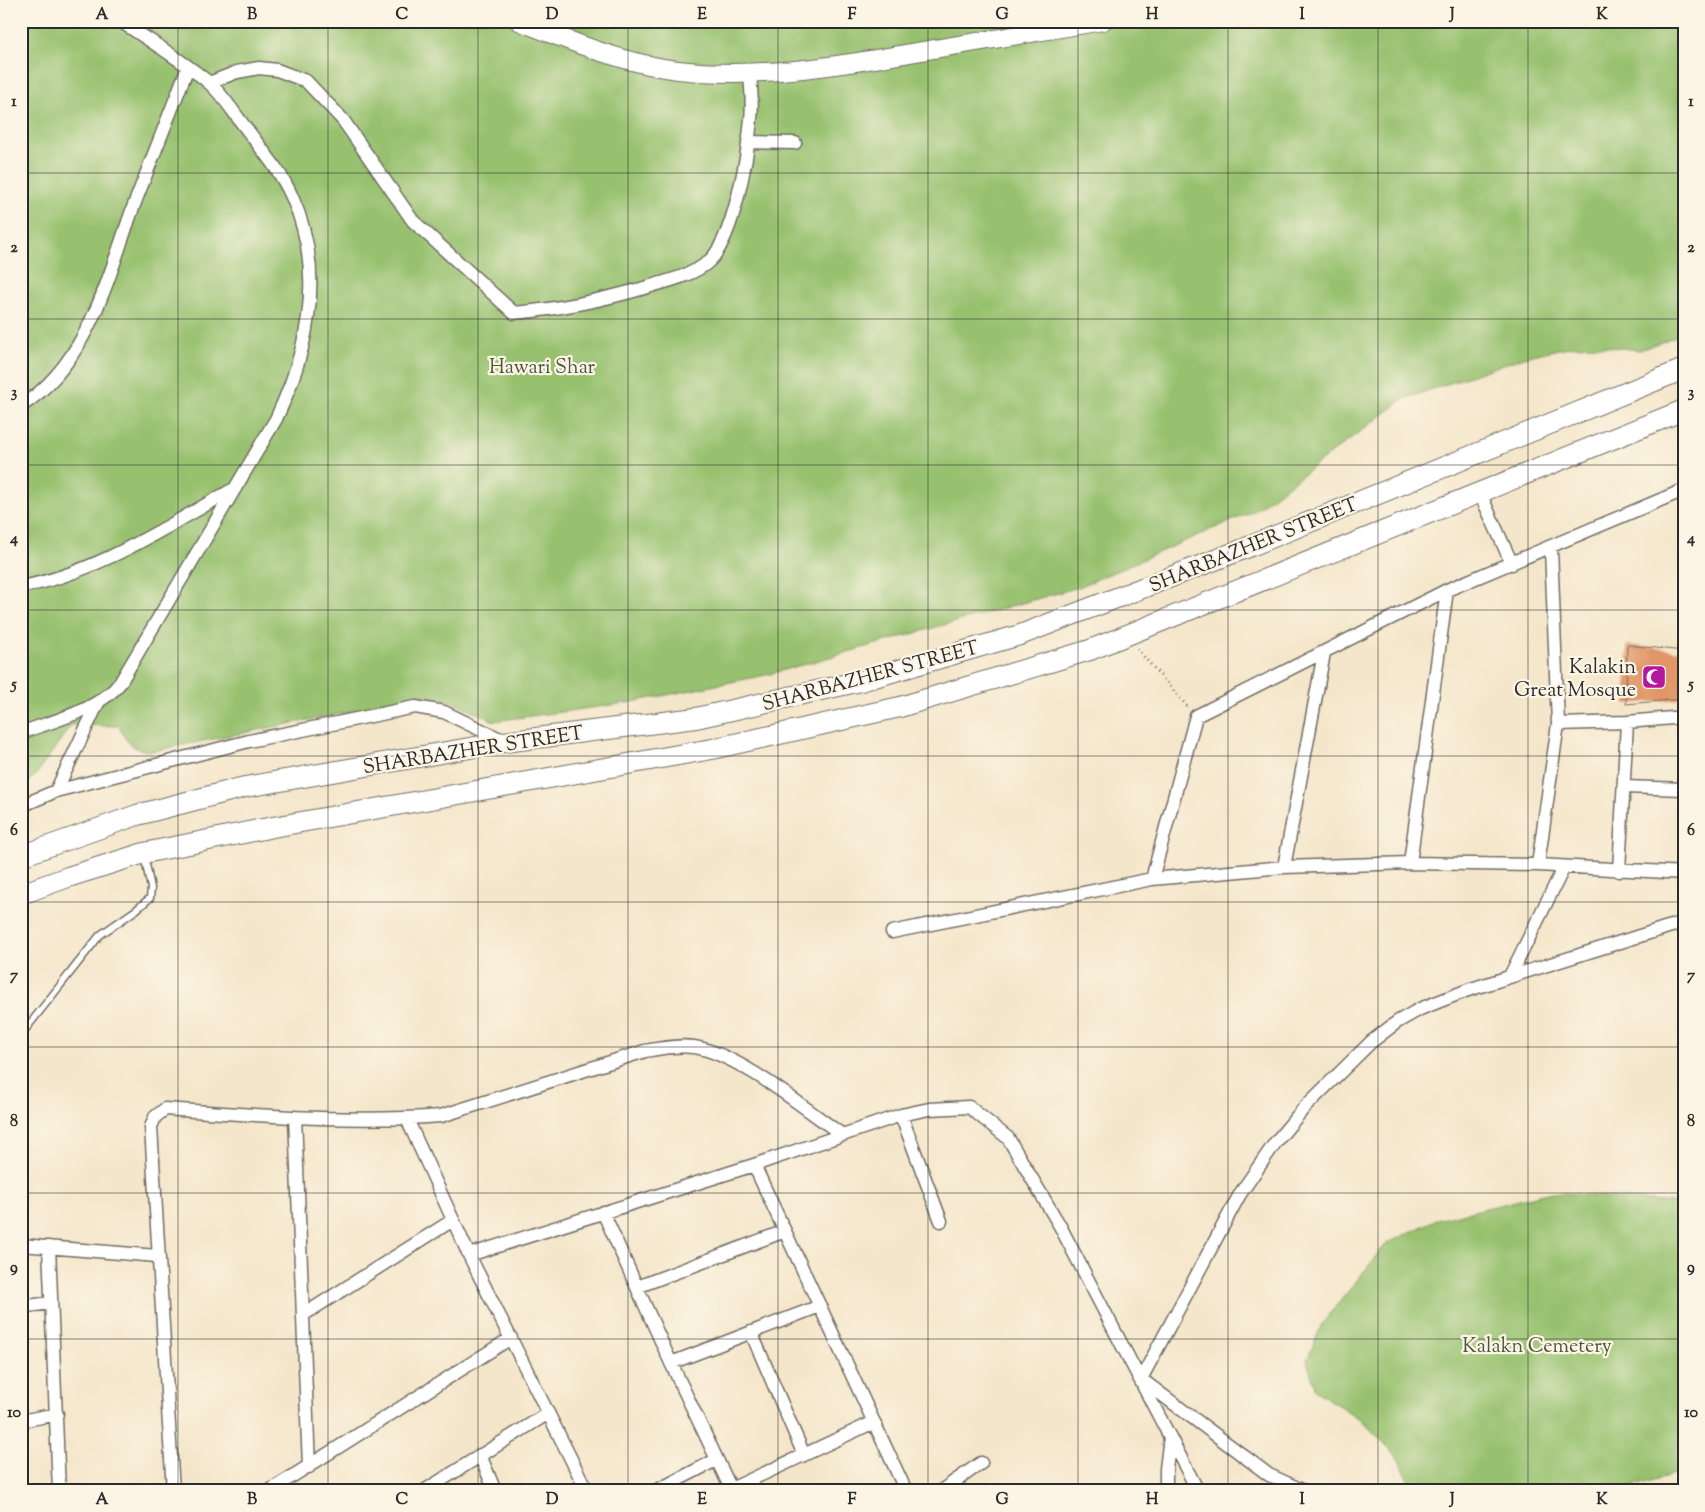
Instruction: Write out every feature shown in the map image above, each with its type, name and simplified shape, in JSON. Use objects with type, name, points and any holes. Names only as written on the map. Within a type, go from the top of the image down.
[{"type":"main road","name":"SHARBAZHER STREET","points":[[21,856],[137,815],[226,792],[310,774],[504,742],[696,718],[832,688],[1020,635],[1241,550],[1684,369]]},
{"type":"main road","name":"SHARBAZHER STREET","points":[[21,894],[144,853],[273,827],[712,749],[900,707],[1090,650],[1479,491],[1684,410]]},
{"type":"main road","points":[[832,688],[840,720]]},
{"type":"street","points":[[21,733],[98,703],[112,694],[120,683],[232,490],[276,419],[292,384],[302,352],[309,314],[310,273],[304,230],[292,196],[274,164],[209,83],[120,21]]},
{"type":"street","points":[[519,21],[583,46],[649,65],[678,70],[750,74],[839,65],[1103,21]]},
{"type":"street","points":[[21,406],[42,393],[65,366],[90,324],[188,67]]},
{"type":"street","points":[[209,83],[237,72],[259,68],[277,70],[306,81],[343,120],[414,221],[514,312],[572,306],[613,297],[687,274],[708,262],[719,248],[729,225],[745,163],[752,98],[750,74]]},
{"type":"street","points":[[748,142],[795,143]]},
{"type":"street","points":[[21,587],[74,571],[118,552],[232,490]]},
{"type":"street","points":[[1152,879],[1196,716],[1447,590],[1551,548],[1684,490]]},
{"type":"street","points":[[1479,491],[1512,564]]},
{"type":"street","points":[[1538,865],[1558,724],[1551,548]]},
{"type":"street","points":[[1410,863],[1447,590]]},
{"type":"street","points":[[1284,867],[1324,653]]},
{"type":"street","points":[[56,791],[98,703]]},
{"type":"street","points":[[21,806],[56,791],[248,741],[415,707],[444,712],[504,742]]},
{"type":"street","points":[[1558,724],[1684,718]]},
{"type":"street","points":[[1619,871],[1627,722]]},
{"type":"street","points":[[1624,787],[1684,789]]},
{"type":"street","points":[[892,932],[1152,879],[1284,867],[1410,863],[1538,865],[1619,871],[1684,872]]},
{"type":"street","points":[[1510,976],[1564,867]]},
{"type":"street","points":[[1140,1379],[1240,1194],[1275,1143],[1304,1108],[1358,1054],[1397,1022],[1420,1009],[1510,976],[1684,922]]},
{"type":"street","points":[[173,1491],[157,1256],[151,1128],[155,1117],[165,1110],[295,1117],[407,1119],[441,1116],[645,1051],[671,1046],[694,1047],[719,1053],[740,1064],[841,1134]]},
{"type":"street","points":[[469,1255],[754,1165],[901,1115],[929,1109],[969,1106],[1008,1138],[1060,1226],[1198,1491]]},
{"type":"street","points":[[901,1115],[941,1221]]},
{"type":"street","points":[[295,1117],[309,1467]]},
{"type":"street","points":[[407,1119],[469,1255],[587,1491]]},
{"type":"street","points":[[754,1165],[906,1491]]},
{"type":"street","points":[[604,1212],[671,1363],[731,1490],[874,1422]]},
{"type":"street","points":[[303,1316],[453,1220]]},
{"type":"street","points":[[637,1287],[785,1231]]},
{"type":"street","points":[[21,1245],[157,1256]]},
{"type":"street","points":[[49,1247],[59,1491]]},
{"type":"street","points":[[21,1307],[50,1303]]},
{"type":"street","points":[[671,1363],[820,1306]]},
{"type":"street","points":[[751,1332],[804,1455]]},
{"type":"street","points":[[269,1491],[511,1338]]},
{"type":"street","points":[[1140,1379],[1269,1475],[1304,1491]]},
{"type":"street","points":[[21,1421],[57,1414]]},
{"type":"street","points":[[424,1491],[547,1414]]},
{"type":"street","points":[[1166,1491],[1166,1468],[1170,1437]]},
{"type":"street","points":[[480,1455],[495,1491]]},
{"type":"street","points":[[656,1491],[716,1460]]},
{"type":"street","points":[[941,1491],[982,1463]]},
{"type":"lane","points":[[21,1035],[100,935],[150,898],[151,888],[144,853]]},
{"type":"path","points":[[1125,635],[1196,716]]},
{"type":"green space","name":"Hawari Shar","points":[[21,21],[1684,21],[1684,333],[1640,350],[1592,345],[1567,347],[1524,357],[1404,399],[1254,511],[1079,587],[766,675],[627,703],[494,721],[451,701],[430,697],[419,698],[153,751],[136,748],[128,741],[119,726],[71,725],[35,776],[21,787]]},
{"type":"green space","name":"Kalakn Cemetery","points":[[1552,1192],[1684,1204],[1684,1471],[1618,1491],[1415,1491],[1396,1455],[1361,1420],[1316,1391],[1307,1360],[1322,1324],[1386,1244],[1433,1221]]},
{"type":"building","points":[[1627,645],[1684,651],[1683,699],[1626,704]]},
{"type":"place","name":"Kalakin Great Mosque","points":[[1654,677]]}]
